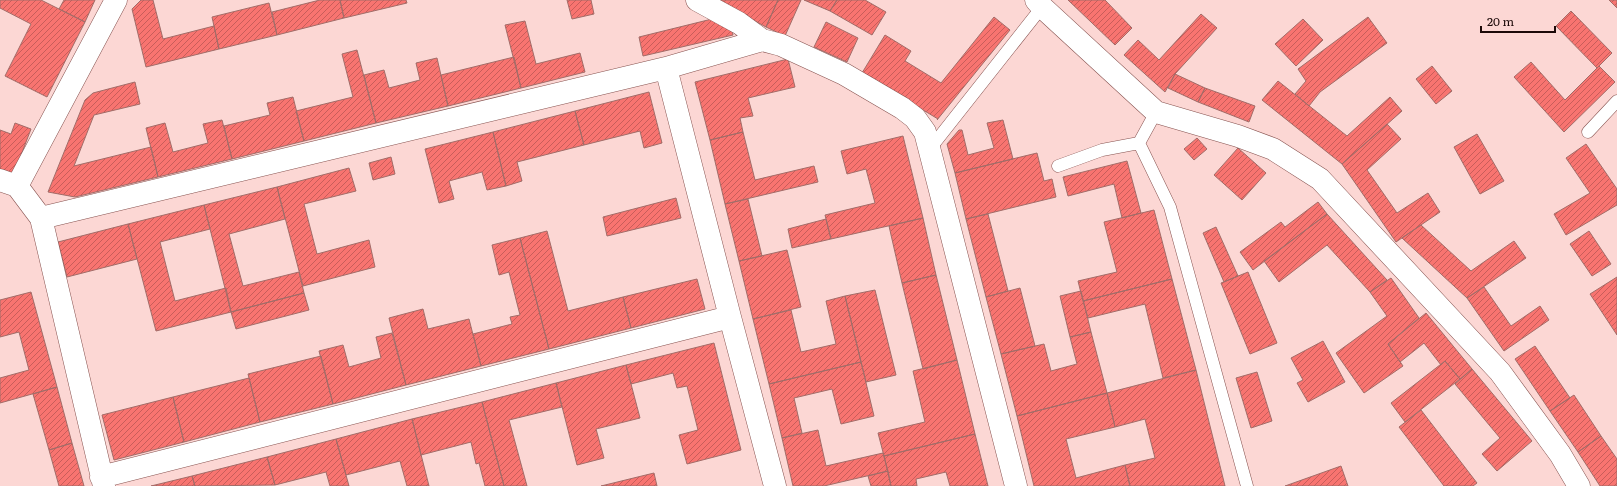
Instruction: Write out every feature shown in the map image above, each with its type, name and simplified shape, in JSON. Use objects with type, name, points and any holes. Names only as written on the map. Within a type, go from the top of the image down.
[{"type":"street","points":[[116,0],[9,183],[41,218],[103,481],[730,317]]},
{"type":"street","points":[[697,0],[739,23],[762,40],[781,45],[844,74],[902,108],[915,118],[924,132],[929,150],[1016,486]]},
{"type":"street","points":[[1039,4],[1156,112],[1238,136],[1273,149],[1320,179],[1500,372],[1560,454],[1579,486]]},
{"type":"street","points":[[41,218],[666,68],[762,40]]},
{"type":"street","points":[[666,68],[730,317],[776,486]]},
{"type":"lane","points":[[929,150],[1039,4]]},
{"type":"lane","points":[[1588,132],[1617,101]]},
{"type":"lane","points":[[1139,143],[1156,112]]},
{"type":"lane","points":[[1058,166],[1102,150],[1139,143]]},
{"type":"lane","points":[[1139,143],[1170,207],[1247,486]]},
{"type":"building","points":[[0,0],[41,0],[85,22],[47,97],[5,76],[31,24],[0,8]]},
{"type":"building","points":[[64,0],[95,0],[85,22],[59,9]]},
{"type":"building","points":[[141,0],[153,0],[163,39],[214,26],[219,49],[146,67],[132,9]]},
{"type":"building","points":[[320,0],[340,0],[344,18],[277,35],[272,12]]},
{"type":"building","points":[[340,0],[406,0],[407,3],[344,18]]},
{"type":"building","points":[[567,0],[591,0],[594,14],[572,19]]},
{"type":"building","points":[[717,0],[778,0],[766,27]]},
{"type":"building","points":[[778,0],[801,0],[785,36],[766,27]]},
{"type":"building","points":[[804,0],[837,0],[830,11]]},
{"type":"building","points":[[837,0],[865,0],[886,12],[872,35],[830,11]]},
{"type":"building","points":[[1068,0],[1105,0],[1132,28],[1115,45]]},
{"type":"building","points":[[1609,0],[1617,0],[1617,8]]},
{"type":"building","points":[[269,3],[277,35],[219,49],[212,17]]},
{"type":"building","points":[[1571,11],[1612,53],[1597,68],[1556,26]]},
{"type":"building","points":[[1201,14],[1217,28],[1175,74],[1165,92],[1124,55],[1138,40],[1159,60]]},
{"type":"building","points":[[994,17],[1010,30],[938,119],[862,73],[885,35],[911,51],[905,61],[941,83]]},
{"type":"building","points":[[1368,17],[1387,43],[1320,92],[1309,106],[1295,94],[1306,81],[1298,69]]},
{"type":"building","points":[[712,19],[732,31],[733,35],[643,56],[639,37]]},
{"type":"building","points":[[1303,19],[1323,40],[1296,66],[1275,44]]},
{"type":"building","points":[[525,21],[536,64],[580,53],[585,72],[521,88],[505,25]]},
{"type":"building","points":[[826,22],[858,38],[847,62],[814,47]]},
{"type":"building","points":[[357,50],[376,123],[304,141],[296,111],[353,97],[342,54]]},
{"type":"building","points":[[514,57],[521,88],[448,106],[441,75]]},
{"type":"building","points":[[437,58],[448,106],[376,123],[364,75],[384,70],[389,88],[420,80],[416,63]]},
{"type":"building","points":[[788,59],[795,87],[748,98],[753,116],[740,118],[743,132],[710,140],[695,82]]},
{"type":"building","points":[[1531,62],[1565,100],[1599,66],[1615,82],[1564,132],[1514,77]]},
{"type":"building","points":[[1432,66],[1452,91],[1436,104],[1416,79]]},
{"type":"building","points":[[1175,74],[1205,88],[1198,102],[1168,88]]},
{"type":"building","points":[[1278,81],[1347,136],[1390,97],[1402,111],[1342,164],[1262,100]]},
{"type":"building","points":[[135,82],[140,104],[94,115],[74,166],[151,147],[158,177],[75,197],[48,192],[85,100],[93,93]]},
{"type":"building","points":[[1205,88],[1255,106],[1249,122],[1198,102]]},
{"type":"building","points":[[649,92],[662,143],[644,148],[640,131],[584,145],[575,111]]},
{"type":"building","points":[[293,97],[304,141],[232,159],[224,126],[270,115],[267,103]]},
{"type":"building","points":[[575,111],[584,145],[517,162],[522,181],[506,186],[493,132]]},
{"type":"building","points":[[222,120],[232,159],[158,177],[146,128],[165,123],[173,152],[208,143],[203,124]]},
{"type":"building","points":[[1003,120],[1013,159],[955,173],[947,144],[959,130],[962,130],[968,155],[994,148],[987,123]]},
{"type":"building","points":[[15,123],[31,129],[13,176],[0,170],[0,130],[11,134]]},
{"type":"building","points":[[1387,124],[1401,139],[1367,170],[1397,213],[1428,193],[1440,212],[1396,242],[1342,164]]},
{"type":"building","points":[[493,132],[506,186],[487,190],[482,172],[449,181],[454,199],[439,203],[425,149]]},
{"type":"building","points":[[743,132],[755,180],[814,166],[818,182],[725,204],[710,140]]},
{"type":"building","points":[[1477,134],[1504,181],[1480,194],[1454,147]]},
{"type":"building","points":[[903,136],[923,218],[831,239],[825,215],[875,203],[866,169],[847,174],[841,151]]},
{"type":"building","points":[[1197,138],[1207,149],[1194,160],[1184,149]]},
{"type":"building","points":[[1586,144],[1617,189],[1617,205],[1566,235],[1554,214],[1590,193],[1566,158]]},
{"type":"building","points":[[1238,148],[1266,173],[1242,200],[1214,175]]},
{"type":"building","points":[[1037,153],[1044,181],[1052,179],[1056,197],[966,219],[955,173]]},
{"type":"building","points":[[391,157],[395,174],[373,180],[369,163]]},
{"type":"building","points":[[1127,161],[1141,213],[1122,218],[1114,184],[1068,196],[1063,177]]},
{"type":"building","points":[[349,168],[356,191],[304,204],[317,254],[369,240],[375,267],[303,286],[277,187]]},
{"type":"building","points":[[277,187],[285,219],[229,234],[243,286],[299,272],[304,293],[231,312],[204,205]]},
{"type":"building","points":[[676,198],[681,218],[607,236],[603,217]]},
{"type":"building","points":[[748,199],[762,256],[739,261],[725,204]]},
{"type":"building","points":[[1318,202],[1327,214],[1253,270],[1240,252],[1281,222],[1285,227]]},
{"type":"building","points":[[204,205],[210,229],[160,242],[175,301],[226,288],[231,312],[156,331],[128,224]]},
{"type":"building","points":[[1154,210],[1172,279],[1083,301],[1078,281],[1117,272],[1104,222]]},
{"type":"building","points":[[988,214],[1008,291],[986,297],[966,219]]},
{"type":"building","points":[[1327,214],[1387,280],[1370,292],[1327,245],[1279,282],[1264,261]]},
{"type":"building","points":[[923,218],[936,275],[902,283],[889,226]]},
{"type":"building","points":[[826,219],[831,239],[792,248],[788,229]]},
{"type":"building","points":[[128,224],[137,259],[67,277],[58,242]]},
{"type":"building","points":[[1421,225],[1471,271],[1514,241],[1526,258],[1467,298],[1402,238]]},
{"type":"building","points":[[1216,227],[1238,276],[1224,282],[1203,233]]},
{"type":"building","points":[[547,231],[568,311],[623,297],[631,328],[549,349],[520,238]]},
{"type":"building","points":[[1589,231],[1611,264],[1592,276],[1570,244]]},
{"type":"building","points":[[520,238],[549,349],[481,366],[473,334],[512,324],[510,317],[520,315],[509,272],[499,275],[492,245]]},
{"type":"building","points":[[787,250],[801,307],[753,319],[739,261]]},
{"type":"building","points":[[1248,272],[1277,343],[1250,354],[1221,283]]},
{"type":"building","points":[[936,275],[957,360],[923,369],[902,283]]},
{"type":"building","points":[[1617,277],[1617,335],[1590,294]]},
{"type":"building","points":[[1391,278],[1419,318],[1388,344],[1403,366],[1364,393],[1336,353],[1387,316],[1370,292]]},
{"type":"building","points":[[697,279],[705,309],[631,328],[623,297]]},
{"type":"building","points":[[1172,279],[1196,370],[1163,378],[1145,304],[1088,318],[1083,301]]},
{"type":"building","points":[[1484,287],[1511,326],[1540,306],[1549,320],[1504,351],[1467,298]]},
{"type":"building","points":[[1020,288],[1035,346],[1001,354],[986,297]]},
{"type":"building","points":[[875,290],[896,375],[866,382],[845,296]]},
{"type":"building","points":[[1081,291],[1091,332],[1070,337],[1060,296]]},
{"type":"building","points":[[31,292],[57,387],[0,403],[0,378],[29,370],[19,332],[0,337],[0,300]]},
{"type":"building","points":[[304,293],[309,310],[236,329],[231,312]]},
{"type":"building","points":[[845,296],[861,362],[769,384],[753,319],[791,310],[801,352],[836,344],[826,301]]},
{"type":"building","points":[[423,309],[428,329],[469,319],[481,366],[406,385],[389,318]]},
{"type":"building","points":[[1426,313],[1472,369],[1460,379],[1445,361],[1441,365],[1424,343],[1400,362],[1388,344]]},
{"type":"building","points":[[1091,332],[1107,393],[1017,416],[1001,354],[1044,344],[1051,371],[1077,364],[1070,337]]},
{"type":"building","points":[[392,333],[406,385],[333,404],[319,351],[343,345],[349,367],[381,358],[376,337]]},
{"type":"building","points":[[1323,341],[1345,382],[1308,402],[1297,383],[1303,380],[1291,358]]},
{"type":"building","points":[[714,343],[741,450],[687,464],[679,435],[698,430],[687,386],[677,388],[673,373],[631,384],[626,365]]},
{"type":"building","points":[[1535,346],[1570,398],[1550,411],[1515,359]]},
{"type":"building","points":[[321,356],[333,404],[260,422],[248,374]]},
{"type":"building","points":[[957,360],[975,434],[884,456],[878,433],[925,422],[913,371]]},
{"type":"building","points":[[1445,361],[1460,379],[1405,422],[1391,403]]},
{"type":"building","points":[[861,362],[874,416],[841,424],[832,389],[794,398],[802,433],[782,438],[769,384]]},
{"type":"building","points":[[626,365],[640,418],[596,429],[604,458],[577,465],[556,383]]},
{"type":"building","points":[[1472,369],[1532,441],[1497,471],[1482,454],[1500,438],[1455,384]]},
{"type":"building","points":[[1196,370],[1225,486],[1130,486],[1125,465],[1155,458],[1145,419],[1115,427],[1107,393]]},
{"type":"building","points":[[1257,372],[1272,421],[1251,428],[1236,378]]},
{"type":"building","points":[[249,378],[260,422],[184,442],[173,397]]},
{"type":"building","points":[[556,383],[562,407],[509,420],[527,486],[504,486],[482,402]]},
{"type":"building","points":[[57,387],[72,443],[49,450],[33,394]]},
{"type":"building","points":[[1107,393],[1115,427],[1066,439],[1076,478],[1125,465],[1130,486],[1034,486],[1017,416]]},
{"type":"building","points":[[1574,395],[1601,436],[1578,452],[1550,411]]},
{"type":"building","points":[[173,397],[184,442],[114,460],[102,415]]},
{"type":"building","points":[[482,402],[504,486],[485,486],[479,463],[476,464],[471,442],[421,455],[412,419]]},
{"type":"building","points":[[1421,410],[1477,483],[1473,486],[1444,486],[1399,427]]},
{"type":"building","points":[[412,419],[429,486],[407,486],[400,461],[346,475],[336,439]]},
{"type":"building","points":[[818,430],[826,466],[883,453],[888,471],[824,486],[793,486],[782,438]]},
{"type":"building","points":[[975,434],[988,486],[950,486],[946,472],[916,479],[917,486],[891,486],[884,456]]},
{"type":"building","points":[[1601,436],[1617,459],[1617,486],[1600,486],[1578,452]]},
{"type":"building","points":[[336,439],[349,486],[330,486],[326,472],[275,485],[267,457]]},
{"type":"building","points":[[72,443],[84,486],[59,486],[49,450]]},
{"type":"building","points":[[267,457],[275,485],[195,486],[192,476]]},
{"type":"building","points":[[1341,466],[1348,486],[1285,486]]},
{"type":"building","points":[[888,471],[891,486],[871,486],[868,476]]},
{"type":"building","points":[[654,473],[657,486],[601,486]]},
{"type":"building","points":[[192,476],[195,486],[151,486]]}]
